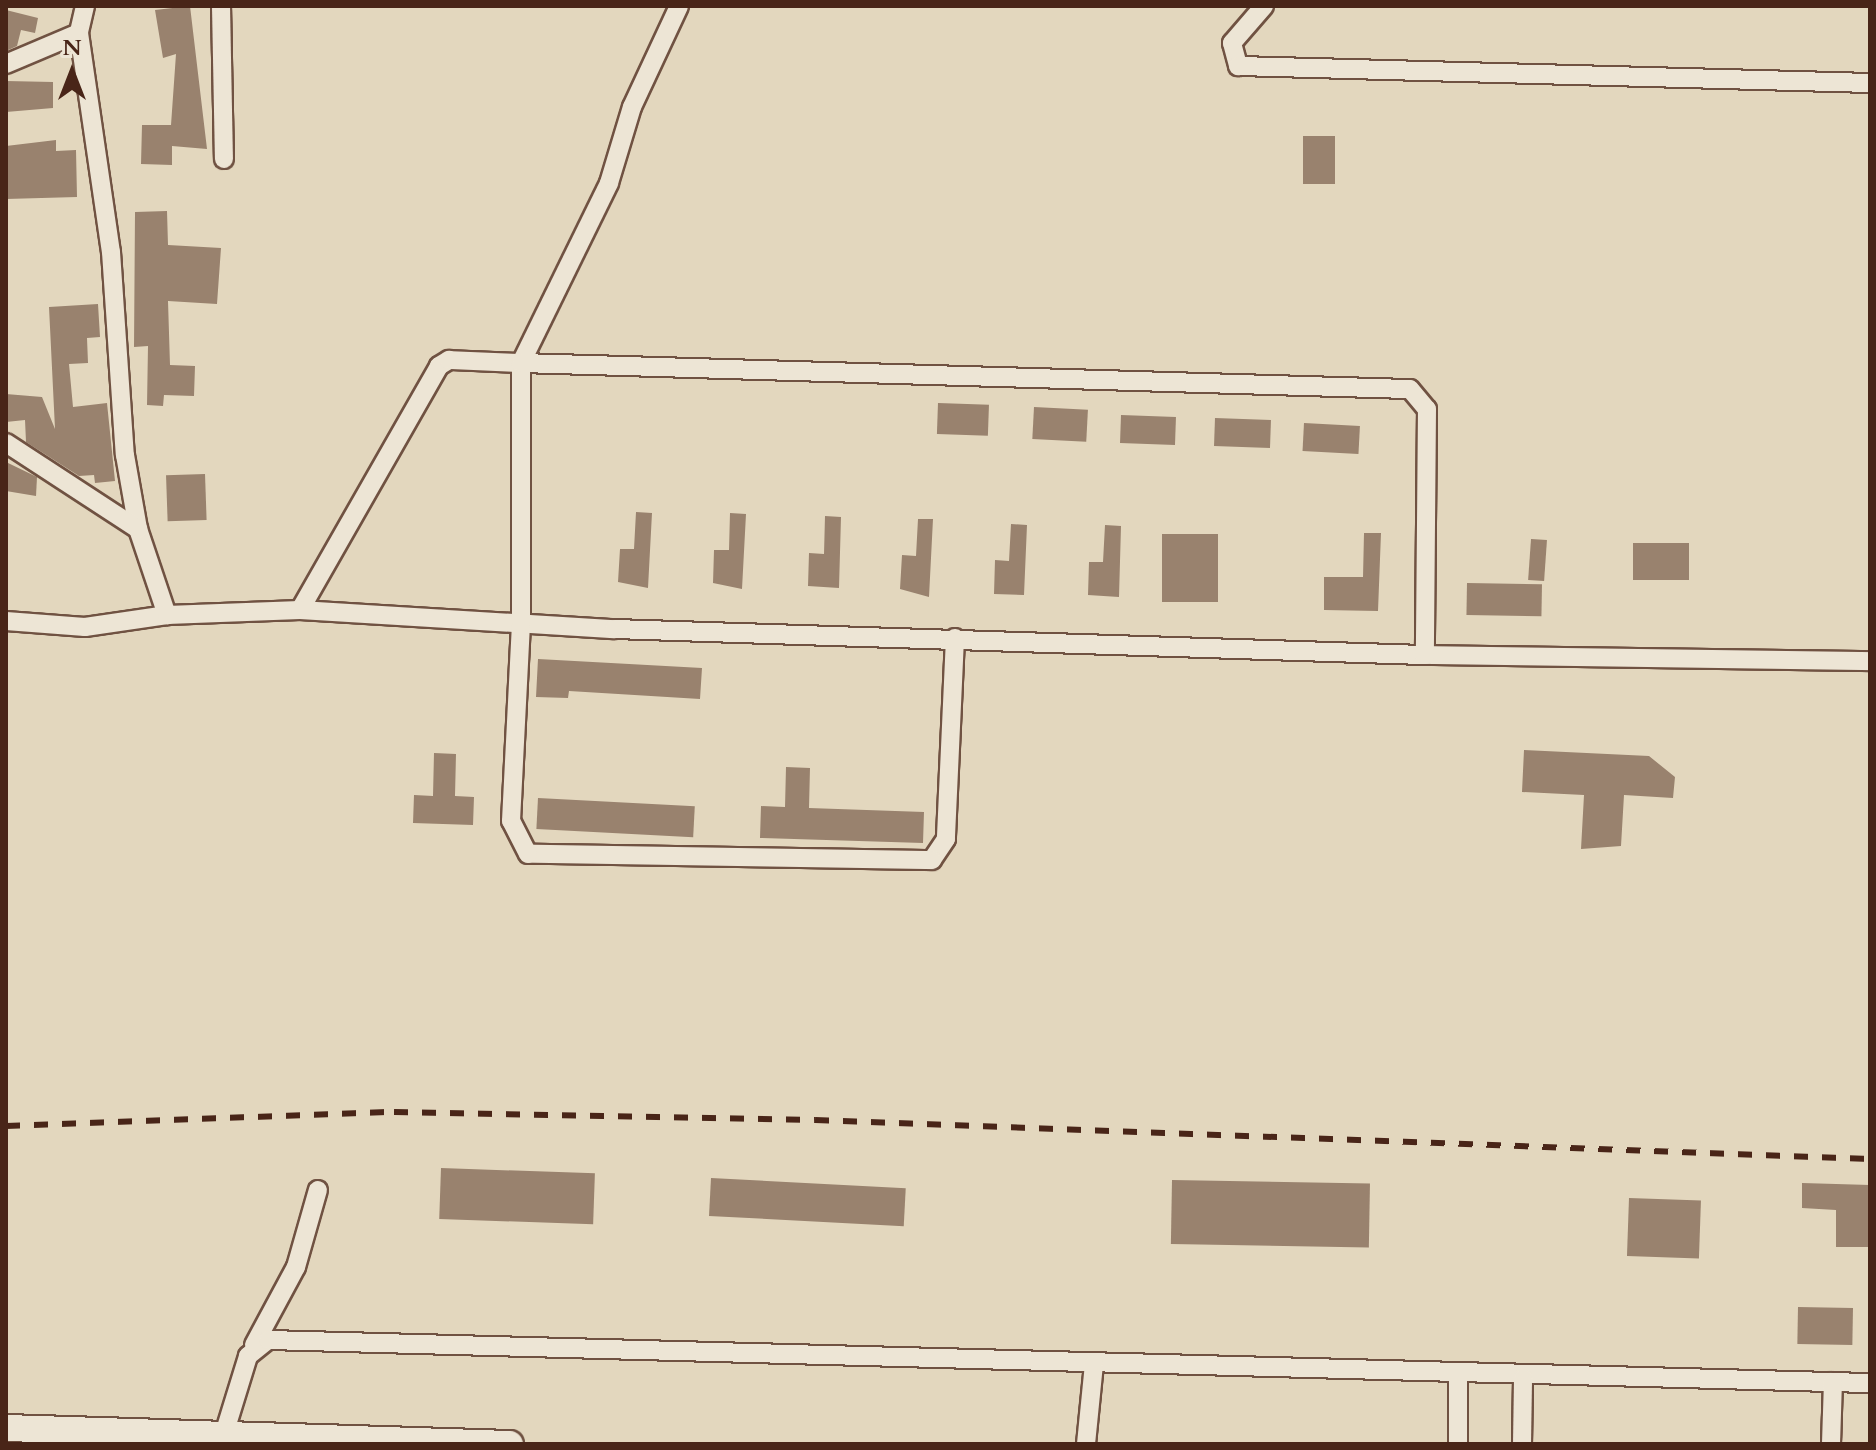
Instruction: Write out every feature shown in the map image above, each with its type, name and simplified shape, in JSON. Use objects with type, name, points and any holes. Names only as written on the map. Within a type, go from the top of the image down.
[{"type":"street","points":[[85,6],[79,33],[111,252],[125,455],[138,529],[167,615]]},
{"type":"street","points":[[221,6],[224,159]]},
{"type":"street","points":[[679,6],[632,107],[609,183],[521,363],[521,622],[511,821],[528,854],[932,860],[946,839],[955,638]]},
{"type":"street","points":[[1264,6],[1232,43],[1238,66],[1870,83]]},
{"type":"street","points":[[6,64],[79,33]]},
{"type":"street","points":[[300,610],[439,366],[449,360],[1410,389],[1427,409],[1425,655]]},
{"type":"street","points":[[6,443],[138,529]]},
{"type":"street","points":[[6,621],[85,627],[167,615],[300,610],[521,622],[1425,655],[1870,661]]},
{"type":"street","points":[[221,1438],[254,1345],[296,1267],[318,1190]]},
{"type":"street","points":[[254,1345],[313,1339],[1458,1377],[1870,1383]]},
{"type":"street","points":[[1086,1444],[1094,1364]]},
{"type":"street","points":[[1458,1377],[1458,1444]]},
{"type":"street","points":[[1522,1444],[1523,1378]]},
{"type":"street","points":[[1831,1444],[1833,1382]]},
{"type":"street","points":[[6,1428],[221,1438],[510,1444]]},
{"type":"building","points":[[190,6],[207,149],[172,146],[172,165],[141,164],[142,125],[171,125],[176,54],[163,58],[155,10]]},
{"type":"building","points":[[6,10],[38,18],[35,33],[21,30],[17,46],[6,51]]},
{"type":"building","points":[[6,81],[53,82],[53,108],[6,112]]},
{"type":"building","points":[[1303,136],[1335,136],[1335,184],[1303,184]]},
{"type":"building","points":[[56,140],[56,151],[76,150],[77,197],[6,199],[6,146]]},
{"type":"building","points":[[167,211],[168,245],[221,248],[217,304],[168,301],[170,365],[195,366],[194,396],[164,395],[163,406],[147,405],[148,346],[134,347],[135,212]]},
{"type":"building","points":[[98,304],[100,337],[87,338],[88,363],[69,364],[73,407],[107,403],[115,481],[95,483],[94,475],[79,476],[26,442],[25,420],[6,422],[6,394],[42,397],[55,429],[49,307]]},
{"type":"building","points":[[938,403],[989,405],[988,436],[937,434]]},
{"type":"building","points":[[1034,407],[1088,410],[1086,442],[1032,439]]},
{"type":"building","points":[[1121,415],[1176,417],[1175,445],[1120,443]]},
{"type":"building","points":[[1215,418],[1271,420],[1270,448],[1214,446]]},
{"type":"building","points":[[1304,423],[1360,426],[1358,454],[1303,451]]},
{"type":"building","points":[[6,462],[37,477],[36,496],[6,491]]},
{"type":"building","points":[[205,474],[207,520],[168,521],[166,475]]},
{"type":"building","points":[[636,512],[652,513],[648,588],[618,582],[620,549],[634,549]]},
{"type":"building","points":[[730,513],[746,514],[742,589],[713,583],[714,550],[729,550]]},
{"type":"building","points":[[825,516],[841,517],[839,588],[808,586],[809,553],[824,554]]},
{"type":"building","points":[[918,519],[933,519],[929,597],[900,589],[902,555],[916,556]]},
{"type":"building","points":[[1011,524],[1027,525],[1024,595],[994,594],[995,560],[1009,561]]},
{"type":"building","points":[[1105,525],[1121,526],[1119,597],[1088,595],[1089,562],[1103,562]]},
{"type":"building","points":[[1364,533],[1381,533],[1378,611],[1324,610],[1324,577],[1363,577]]},
{"type":"building","points":[[1162,534],[1218,534],[1218,602],[1162,602]]},
{"type":"building","points":[[1531,539],[1547,540],[1544,581],[1528,580]]},
{"type":"building","points":[[1633,543],[1689,543],[1689,580],[1633,580]]},
{"type":"building","points":[[1467,583],[1542,584],[1541,616],[1466,615]]},
{"type":"building","points":[[538,659],[702,668],[700,699],[569,691],[568,698],[536,697]]},
{"type":"building","points":[[1524,750],[1649,756],[1675,777],[1673,798],[1624,795],[1621,846],[1581,849],[1584,795],[1522,792]]},
{"type":"building","points":[[434,753],[456,754],[455,796],[474,797],[473,825],[413,823],[414,795],[433,796]]},
{"type":"building","points":[[786,767],[810,768],[809,808],[924,812],[923,843],[760,838],[761,806],[785,807]]},
{"type":"building","points":[[538,798],[695,806],[693,837],[536,829]]},
{"type":"building","points":[[441,1168],[595,1173],[593,1224],[439,1219]]},
{"type":"building","points":[[711,1178],[906,1188],[904,1226],[709,1216]]},
{"type":"building","points":[[1172,1180],[1370,1183],[1369,1247],[1171,1244]]},
{"type":"building","points":[[1802,1183],[1870,1185],[1870,1247],[1836,1247],[1836,1210],[1802,1208]]},
{"type":"building","points":[[1629,1198],[1701,1201],[1699,1258],[1627,1256]]},
{"type":"building","points":[[1798,1307],[1853,1308],[1852,1345],[1797,1344]]},
{"type":"railway","points":[[6,1126],[394,1112],[815,1120],[1870,1159]]}]
